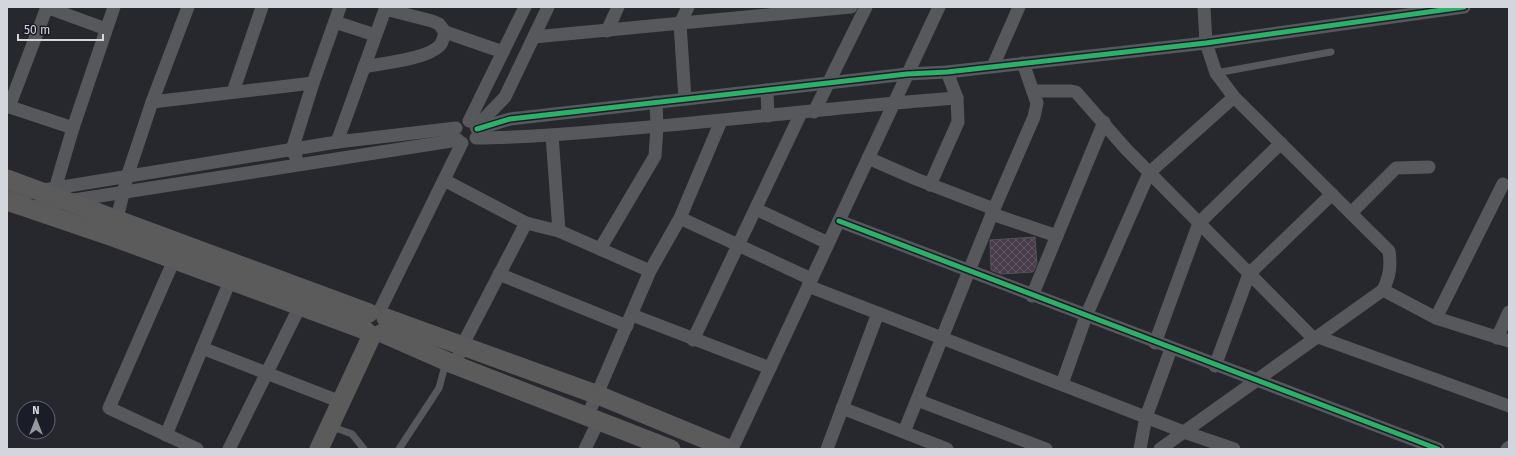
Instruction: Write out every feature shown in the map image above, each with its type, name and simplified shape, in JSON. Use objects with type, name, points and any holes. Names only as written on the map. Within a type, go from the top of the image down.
[{"type":"street","points":[[73,128],[8,107],[46,7],[106,29]]},
{"type":"street","points":[[48,190],[73,128],[114,7]]},
{"type":"street","points":[[113,237],[127,177],[152,102],[188,7]]},
{"type":"street","points":[[233,92],[262,7]]},
{"type":"street","points":[[300,166],[292,150],[313,83],[340,7]]},
{"type":"street","points":[[7,196],[337,142],[459,137],[470,143],[503,52],[525,7]]},
{"type":"street","points":[[475,129],[505,97],[548,7]]},
{"type":"street","points":[[607,31],[618,7]]},
{"type":"street","points":[[685,99],[680,24],[688,7]]},
{"type":"street","points":[[534,37],[680,24],[762,11],[851,7]]},
{"type":"street","points":[[693,340],[756,209],[808,112],[828,84],[866,7]]},
{"type":"street","points":[[7,201],[113,237],[300,306],[462,346],[598,395],[731,449],[939,7]]},
{"type":"street","points":[[993,66],[1019,7]]},
{"type":"street","points":[[1160,449],[1383,290],[1389,278],[1391,264],[1389,250],[1234,97],[1216,73],[1206,44],[1204,7]]},
{"type":"street","points":[[475,129],[510,119],[908,74],[947,72],[1206,44],[1464,7]]},
{"type":"street","points":[[337,142],[386,8],[440,24],[445,32],[503,52]]},
{"type":"street","points":[[334,22],[375,35]]},
{"type":"street","points":[[364,67],[422,55],[435,49],[441,44],[445,32]]},
{"type":"street","points":[[904,432],[993,211],[1034,117],[1038,103],[1023,63]]},
{"type":"street","points":[[930,185],[958,122],[957,98],[947,72]]},
{"type":"street","points":[[152,102],[313,83]]},
{"type":"street","points":[[767,90],[768,116]]},
{"type":"street","points":[[1033,91],[1076,92],[1104,122],[1126,149],[1249,274],[1316,338],[1509,406]]},
{"type":"street","points":[[1062,384],[1086,316],[1149,172],[1234,97]]},
{"type":"street","points":[[320,449],[376,324],[444,180],[463,122],[475,129],[513,138],[657,127],[957,98]]},
{"type":"street","points":[[600,249],[655,156],[657,127],[656,102]]},
{"type":"street","points":[[585,449],[598,395],[650,271],[680,218],[721,120]]},
{"type":"street","points":[[1032,296],[1104,122]]},
{"type":"street","points":[[552,135],[559,232]]},
{"type":"street","points":[[7,210],[71,202],[300,166],[459,137]]},
{"type":"street","points":[[1155,343],[1199,223],[1281,143]]},
{"type":"street","points":[[868,158],[930,185],[1057,236]]},
{"type":"street","points":[[1351,213],[1396,168],[1430,167]]},
{"type":"street","points":[[7,179],[48,190],[71,202],[118,219],[376,324],[451,363],[671,449]]},
{"type":"street","points":[[444,180],[526,223],[559,232],[650,271]]},
{"type":"street","points":[[1436,318],[1503,184]]},
{"type":"street","points":[[1215,366],[1249,274],[1332,194]]},
{"type":"street","points":[[756,209],[828,243]]},
{"type":"street","points":[[680,218],[739,245],[810,283],[878,313],[1184,432],[1234,449]]},
{"type":"street","points":[[838,221],[1215,366],[1438,449]]},
{"type":"street","points":[[451,363],[462,346],[526,223]]},
{"type":"street","points":[[174,260],[109,406],[111,410],[197,449]]},
{"type":"street","points":[[499,274],[630,321],[693,340],[770,368]]},
{"type":"street","points":[[166,435],[230,281]]},
{"type":"street","points":[[1383,290],[1436,318],[1503,340],[1509,312]]},
{"type":"street","points":[[229,449],[300,306]]},
{"type":"street","points":[[827,449],[878,313]]},
{"type":"street","points":[[202,348],[341,402]]},
{"type":"street","points":[[1140,449],[1146,417],[1171,349]]},
{"type":"street","points":[[917,400],[1046,449]]},
{"type":"street","points":[[842,408],[947,449]]},
{"type":"lane","points":[[1216,73],[1331,52]]},
{"type":"lane","points":[[399,449],[439,388],[451,363]]},
{"type":"lane","points":[[330,426],[352,434],[364,449]]},
{"type":"building","points":[[1035,237],[1037,264],[1033,272],[1001,274],[991,270],[990,240]]},
{"type":"cycle path","points":[[477,129],[510,119],[907,74],[947,72],[1206,43],[1464,7]]},
{"type":"cycle path","points":[[839,221],[1438,449]]}]
